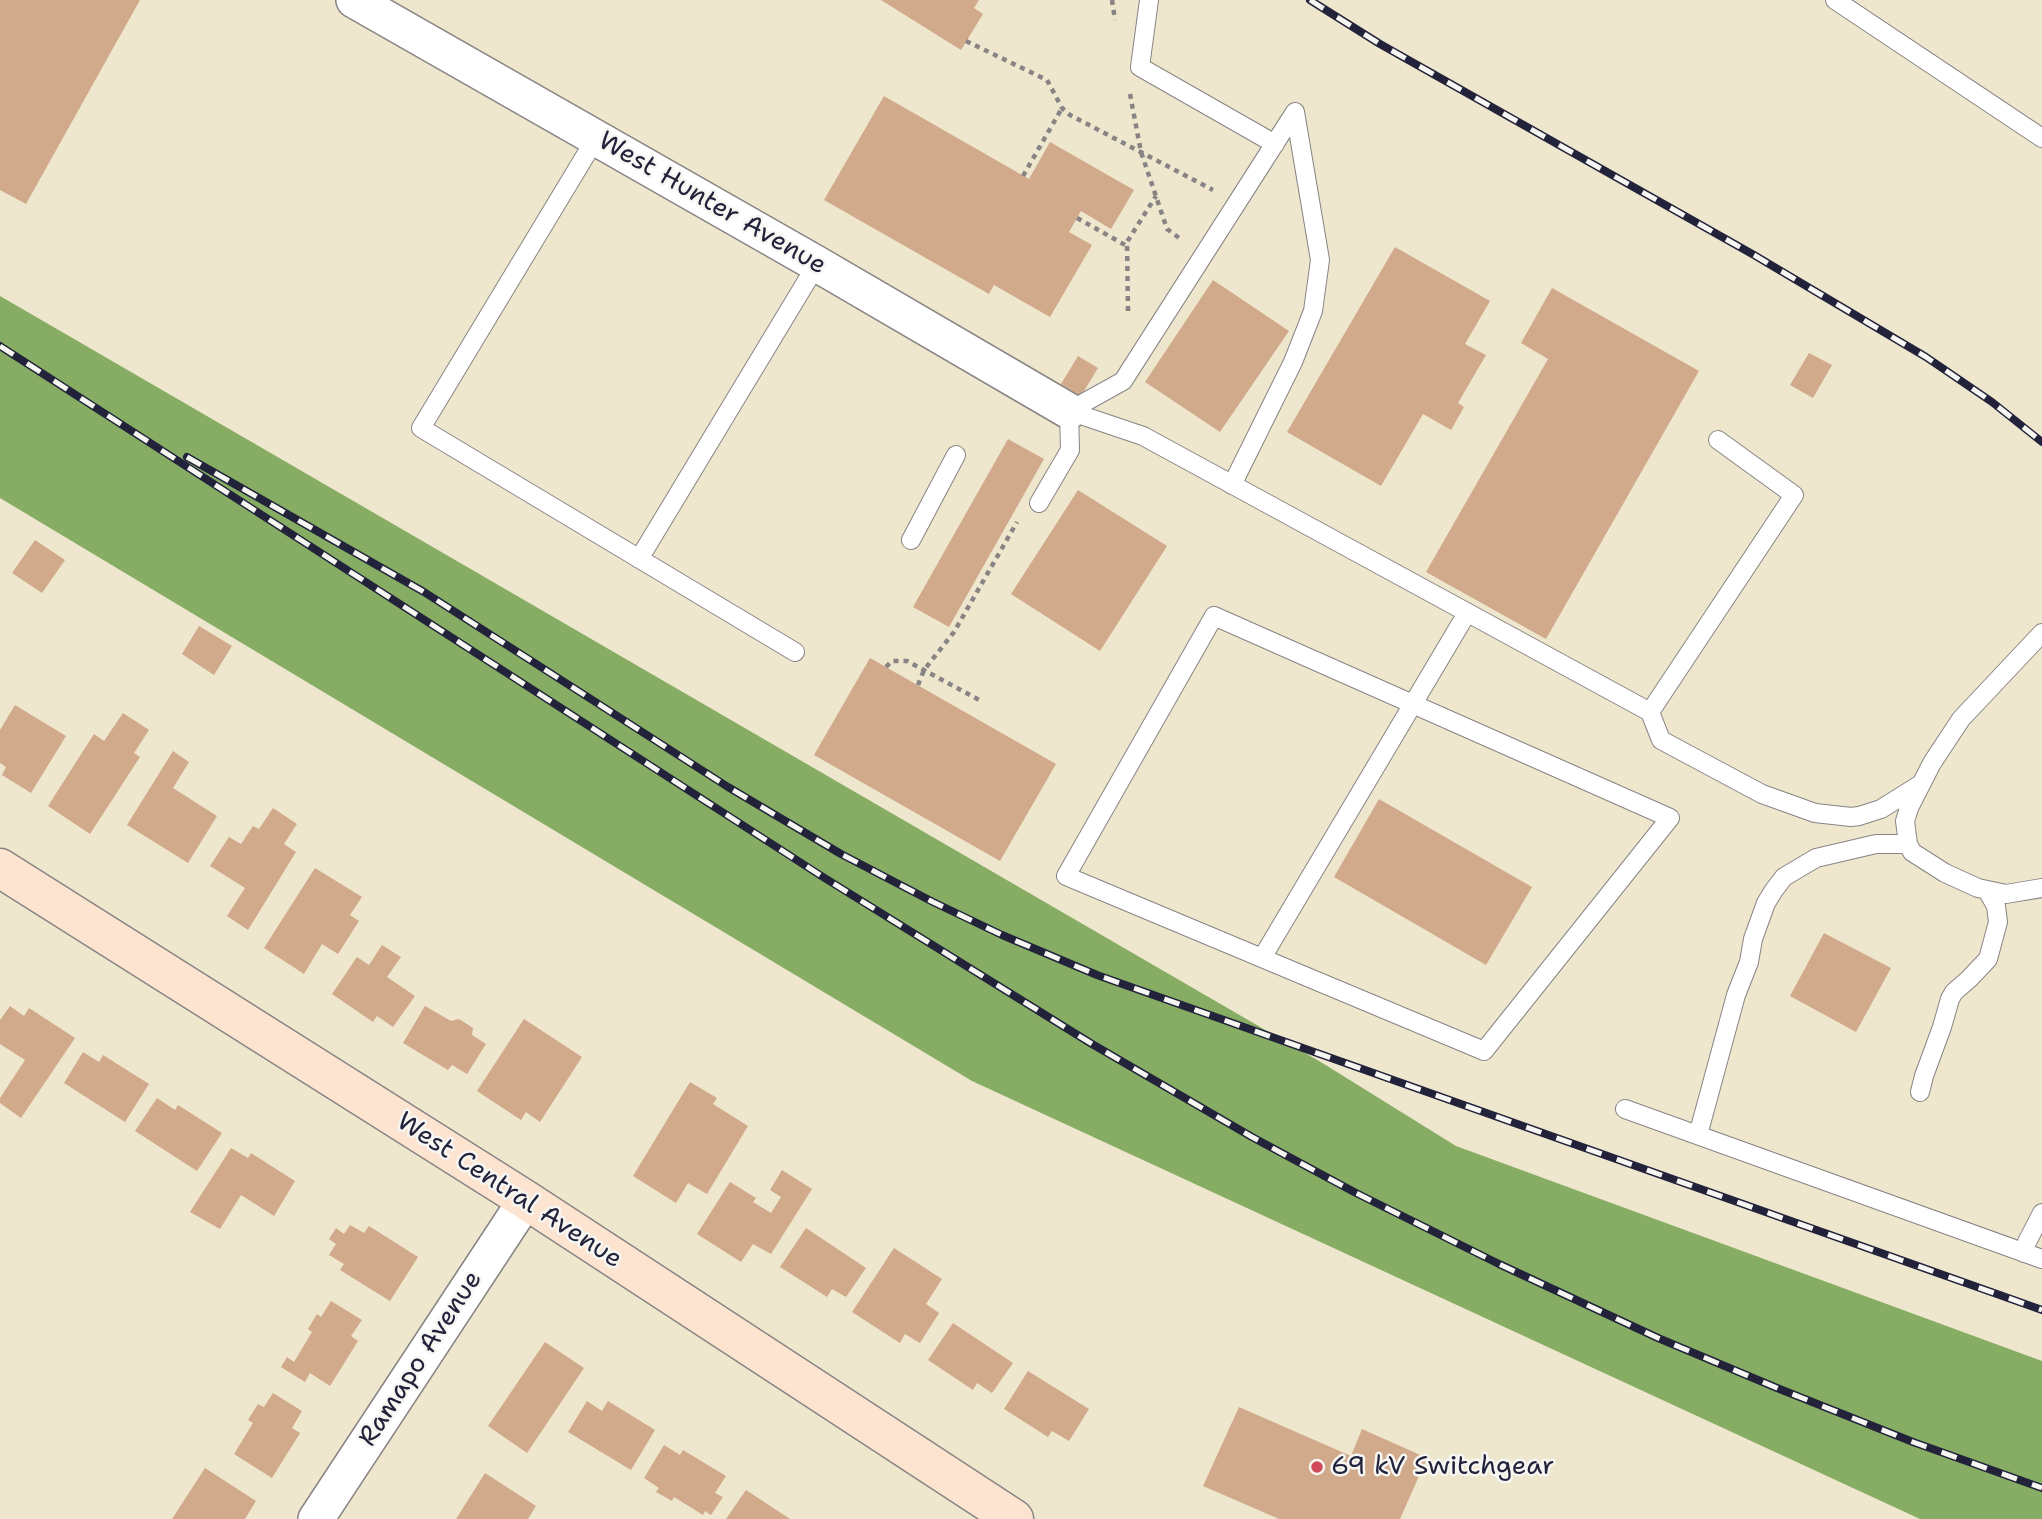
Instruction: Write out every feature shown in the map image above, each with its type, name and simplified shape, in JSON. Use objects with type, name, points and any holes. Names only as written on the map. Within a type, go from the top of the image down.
[{"type":"street","name":"West Hunter Avenue","points":[[374,5],[596,138],[1069,411]]},
{"type":"street","name":"West Central Avenue","points":[[0,869],[526,1200],[1014,1519]]},
{"type":"street","name":"Ramapo Avenue","points":[[316,1519],[526,1200]]},
{"type":"lane","points":[[1149,0],[1140,67],[1275,144]]},
{"type":"lane","points":[[1835,0],[2042,138]]},
{"type":"lane","points":[[1069,411],[1123,381],[1295,113],[1320,260],[1313,311],[1293,362],[1232,485]]},
{"type":"lane","points":[[596,138],[421,428],[795,652]]},
{"type":"lane","points":[[639,559],[817,264]]},
{"type":"lane","points":[[1069,411],[1143,436],[1650,712],[1661,740],[1762,794],[1815,813],[1859,816],[1881,809],[1921,784]]},
{"type":"lane","points":[[1039,503],[1070,450],[1069,411]]},
{"type":"lane","points":[[1650,712],[1794,495],[1718,440]]},
{"type":"lane","points":[[911,540],[956,455]]},
{"type":"lane","points":[[1262,958],[1467,613]]},
{"type":"lane","points":[[1213,616],[1670,818],[1484,1051],[1262,958],[1066,876],[1213,616]]},
{"type":"lane","points":[[2042,633],[1961,719],[1931,762],[1905,821],[1908,844],[1918,856],[1945,873],[1978,888],[2007,894],[2042,888]]},
{"type":"lane","points":[[1698,1135],[1736,995],[1749,962],[1766,903],[1774,890],[1784,877],[1816,859],[1876,844],[1908,844]]},
{"type":"lane","points":[[1920,1092],[1954,992],[1988,959],[1998,922],[1996,906],[1987,890]]},
{"type":"lane","points":[[1625,1109],[2042,1259]]},
{"type":"lane","points":[[2024,1253],[2042,1213]]},
{"type":"path","points":[[1111,0],[1116,25]]},
{"type":"path","points":[[966,41],[1047,80],[1062,108],[1070,115],[1214,191]]},
{"type":"path","points":[[1129,89],[1141,152],[1167,229],[1183,241]]},
{"type":"path","points":[[1023,176],[1062,108]]},
{"type":"path","points":[[1128,311],[1127,246],[1156,196]]},
{"type":"path","points":[[1077,218],[1127,246]]},
{"type":"path","points":[[918,685],[924,670],[954,632],[1015,524],[1039,503]]},
{"type":"path","points":[[886,667],[892,661],[907,662],[983,702]]},
{"type":"green space","points":[[0,296],[1324,1064],[1456,1146],[2042,1361],[2042,1519],[1920,1519],[972,1081],[0,498]]},
{"type":"building","points":[[0,0],[140,0],[26,204],[0,190]]},
{"type":"building","points":[[881,0],[979,0],[974,8],[983,14],[961,50]]},
{"type":"building","points":[[884,96],[1029,179],[1050,142],[1134,190],[1111,229],[1081,211],[1069,232],[1092,245],[1050,317],[994,285],[989,294],[824,200]]},
{"type":"building","points":[[1395,247],[1490,301],[1465,344],[1486,355],[1458,403],[1464,407],[1451,430],[1423,414],[1381,486],[1287,432]]},
{"type":"building","points":[[1213,280],[1289,331],[1220,432],[1145,382]]},
{"type":"building","points":[[1552,288],[1699,371],[1546,639],[1426,572],[1548,359],[1521,343]]},
{"type":"building","points":[[1809,353],[1832,365],[1813,398],[1790,385]]},
{"type":"building","points":[[1078,356],[1098,368],[1081,396],[1061,384]]},
{"type":"building","points":[[1008,439],[1044,459],[949,627],[913,607]]},
{"type":"building","points":[[1078,490],[1167,546],[1100,651],[1011,594]]},
{"type":"building","points":[[35,540],[65,560],[42,593],[12,573]]},
{"type":"building","points":[[199,626],[232,646],[214,675],[182,654]]},
{"type":"building","points":[[870,658],[1056,764],[1000,861],[814,755]]},
{"type":"building","points":[[15,705],[66,736],[31,793],[2,775],[6,767],[0,763],[0,730]]},
{"type":"building","points":[[123,713],[149,730],[134,753],[140,757],[90,834],[48,806],[94,734],[104,741]]},
{"type":"building","points":[[173,751],[189,762],[173,788],[217,816],[188,863],[127,825]]},
{"type":"building","points":[[1379,799],[1532,887],[1486,965],[1334,877]]},
{"type":"building","points":[[273,808],[297,824],[284,844],[296,852],[248,930],[227,916],[245,888],[210,866],[229,837],[241,844],[253,826],[259,829]]},
{"type":"building","points":[[315,868],[362,897],[350,915],[359,921],[338,954],[322,944],[304,974],[264,948]]},
{"type":"building","points":[[1824,933],[1891,968],[1856,1032],[1790,996]]},
{"type":"building","points":[[382,945],[401,957],[387,977],[415,996],[393,1027],[377,1016],[373,1022],[332,994],[357,957],[369,965]]},
{"type":"building","points":[[10,1006],[24,1016],[29,1008],[75,1038],[21,1118],[0,1103],[0,1098],[25,1060],[0,1044],[0,1020]]},
{"type":"building","points":[[425,1006],[451,1021],[459,1019],[473,1028],[472,1035],[486,1044],[467,1074],[452,1065],[448,1070],[403,1043]]},
{"type":"building","points":[[524,1019],[582,1057],[540,1122],[526,1112],[521,1120],[477,1091]]},
{"type":"building","points":[[83,1052],[99,1062],[103,1055],[149,1084],[125,1122],[64,1083]]},
{"type":"building","points":[[690,1082],[717,1098],[713,1104],[748,1126],[707,1194],[688,1183],[676,1203],[633,1176]]},
{"type":"building","points":[[157,1098],[175,1110],[178,1105],[222,1133],[197,1171],[135,1131]]},
{"type":"building","points":[[231,1148],[248,1158],[251,1153],[295,1181],[274,1216],[241,1195],[220,1229],[190,1212]]},
{"type":"building","points":[[782,1170],[812,1189],[771,1254],[753,1244],[741,1262],[697,1234],[730,1182],[756,1198],[753,1202],[771,1213],[781,1197],[770,1190]]},
{"type":"building","points":[[350,1225],[364,1233],[369,1226],[418,1257],[390,1301],[340,1270],[344,1264],[329,1255],[336,1244],[329,1239],[336,1228],[344,1234]]},
{"type":"building","points":[[806,1228],[866,1268],[846,1297],[832,1289],[827,1297],[780,1267]]},
{"type":"building","points":[[894,1248],[942,1279],[926,1304],[939,1313],[920,1343],[905,1334],[900,1343],[852,1312]]},
{"type":"building","points":[[331,1301],[362,1320],[351,1336],[358,1341],[330,1386],[310,1373],[305,1382],[281,1367],[287,1357],[294,1362],[312,1332],[308,1329],[317,1314],[321,1317]]},
{"type":"building","points":[[953,1323],[1013,1363],[992,1393],[977,1383],[973,1390],[928,1360]]},
{"type":"building","points":[[545,1342],[584,1368],[527,1453],[488,1426]]},
{"type":"building","points":[[1028,1371],[1089,1409],[1069,1441],[1052,1431],[1048,1437],[1004,1409]]},
{"type":"building","points":[[273,1393],[302,1411],[292,1428],[300,1433],[272,1478],[234,1454],[253,1423],[248,1420],[258,1404],[264,1407]]},
{"type":"building","points":[[587,1401],[602,1411],[608,1401],[655,1430],[631,1470],[568,1432]]},
{"type":"building","name":"69 kV Switchgear","points":[[1239,1407],[1351,1456],[1362,1429],[1427,1458],[1400,1519],[1279,1519],[1203,1486]]},
{"type":"building","points":[[664,1445],[680,1455],[683,1450],[726,1476],[715,1493],[723,1497],[711,1515],[705,1511],[703,1515],[674,1497],[672,1501],[656,1492],[659,1488],[644,1478]]},
{"type":"building","points":[[205,1468],[256,1501],[245,1519],[172,1519]]},
{"type":"building","points":[[485,1473],[536,1506],[528,1519],[456,1519]]},
{"type":"building","points":[[746,1490],[790,1519],[726,1519]]},
{"type":"railway","points":[[1310,0],[1380,44],[1754,255],[1926,357],[1992,402],[2042,442]]},
{"type":"railway","points":[[0,346],[823,877],[1092,1044],[1252,1137],[1356,1193],[1499,1264],[1658,1338],[1913,1442],[2042,1488]]},
{"type":"railway","points":[[187,457],[424,592],[728,787],[841,854],[1002,935],[1097,975],[2042,1310]]},
{"type":"place","name":"69 kV Switchgear","points":[[1317,1467]]}]
